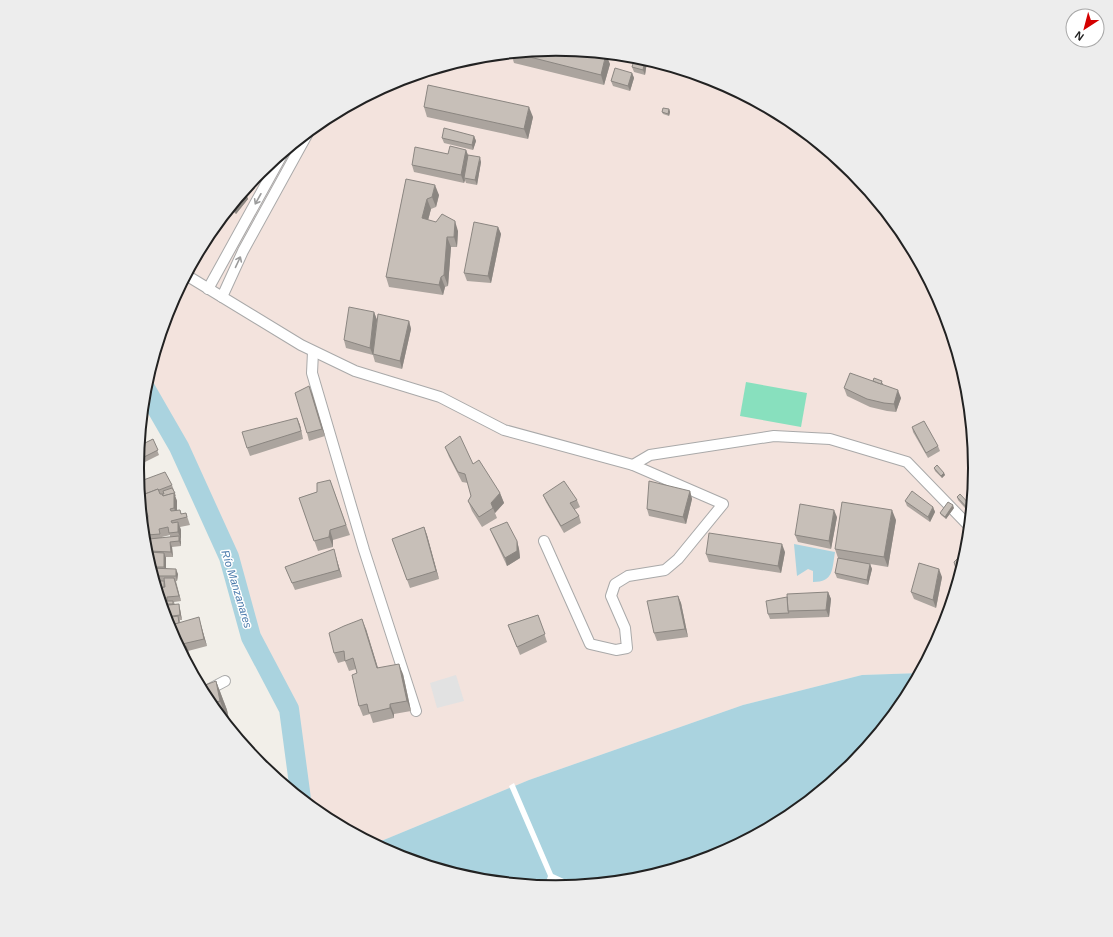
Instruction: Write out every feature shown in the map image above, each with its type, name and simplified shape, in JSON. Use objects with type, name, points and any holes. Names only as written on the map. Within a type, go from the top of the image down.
[{"type":"street","points":[[222,297],[243,251],[303,143]]},
{"type":"street","points":[[208,289],[275,167]]},
{"type":"street","points":[[191,279],[313,352],[354,371],[440,397],[504,430],[633,465],[723,504],[678,559],[665,570],[628,576],[615,584],[611,596],[625,628],[627,648],[616,650],[590,644],[544,541]]},
{"type":"street","points":[[313,352],[312,374],[364,550],[416,711]]},
{"type":"street","points":[[633,465],[650,456],[774,436],[830,439],[907,462],[965,522]]},
{"type":"street","points":[[209,690],[225,681]]},
{"type":"shaded area","points":[[530,57],[583,57],[637,64],[663,70],[714,87],[739,99],[763,111],[808,141],[828,158],[867,197],[884,217],[914,262],[938,311],[947,336],[961,388],[965,415],[969,468],[968,495],[961,549],[955,575],[938,626],[915,673],[862,675],[743,705],[529,780],[381,841],[350,826],[300,792],[289,709],[251,637],[229,557],[179,447],[151,396],[158,362],[166,336],[175,311],[199,262],[229,217],[265,177],[305,141],[327,126],[350,111],[399,87],[450,70],[476,64]]},
{"type":"shaded area","points":[[456,675],[464,701],[437,708],[430,683]]},
{"type":"green space","points":[[746,382],[807,393],[801,427],[740,416]]},
{"type":"water","points":[[794,544],[835,552],[831,573],[825,580],[813,582],[813,571],[808,569],[797,576]]},
{"type":"water","points":[[915,673],[884,720],[867,740],[828,779],[808,796],[763,826],[714,850],[689,859],[637,873],[610,877],[583,880],[530,880],[476,873],[450,867],[399,850],[381,841],[529,780],[743,705],[862,675]]},
{"type":"pier","points":[[514,783],[553,874],[567,881],[546,881],[548,876],[509,786]]},
{"type":"building","points":[[556,56],[605,59],[601,75],[530,57]]},
{"type":"building","points":[[633,63],[644,66],[643,70],[632,67]]},
{"type":"building","points":[[615,68],[632,73],[628,86],[611,81]]},
{"type":"building","points":[[428,85],[529,107],[524,129],[424,107]]},
{"type":"building","points":[[663,108],[669,109],[668,114],[662,112]]},
{"type":"building","points":[[444,128],[474,136],[472,145],[442,138]]},
{"type":"building","points":[[450,146],[466,150],[461,175],[412,165],[415,147],[448,154]]},
{"type":"building","points":[[468,155],[480,157],[475,180],[464,178]]},
{"type":"building","points":[[406,179],[435,185],[432,197],[427,199],[422,218],[436,222],[442,214],[455,221],[454,237],[447,237],[444,275],[441,277],[439,285],[386,277]]},
{"type":"building","points":[[474,222],[498,227],[488,276],[464,273]]},
{"type":"building","points":[[349,307],[374,312],[370,348],[344,340]]},
{"type":"building","points":[[378,314],[409,321],[400,361],[373,354]]},
{"type":"building","points":[[850,373],[898,390],[894,404],[867,399],[844,388]]},
{"type":"building","points":[[874,378],[882,381],[881,384],[873,381]]},
{"type":"building","points":[[309,386],[322,429],[307,433],[295,393]]},
{"type":"building","points":[[297,418],[301,431],[247,448],[242,432]]},
{"type":"building","points":[[924,421],[938,446],[926,453],[912,427]]},
{"type":"building","points":[[460,436],[473,464],[479,460],[500,493],[491,503],[493,508],[479,517],[468,501],[471,496],[465,474],[458,472],[445,447]]},
{"type":"building","points":[[153,439],[158,450],[144,457],[145,443]]},
{"type":"building","points":[[937,465],[944,473],[941,476],[934,468]]},
{"type":"building","points":[[165,472],[172,485],[145,494],[144,480]]},
{"type":"building","points":[[330,480],[346,525],[330,530],[329,537],[314,541],[299,498],[317,492],[317,483]]},
{"type":"building","points":[[564,481],[577,500],[570,503],[579,516],[561,526],[543,495]]},
{"type":"building","points":[[649,481],[690,491],[683,517],[647,509]]},
{"type":"building","points":[[172,488],[175,493],[163,496],[163,491]]},
{"type":"building","points":[[158,489],[160,494],[163,496],[174,493],[174,508],[170,509],[171,511],[180,510],[181,514],[186,513],[187,517],[171,521],[172,523],[178,522],[178,532],[169,533],[168,527],[159,529],[160,534],[150,535],[145,494]]},
{"type":"building","points":[[912,491],[933,507],[928,517],[905,501]]},
{"type":"building","points":[[960,494],[967,502],[967,507],[957,497]]},
{"type":"building","points":[[842,502],[892,510],[884,557],[835,549]]},
{"type":"building","points":[[948,502],[953,505],[945,517],[940,513]]},
{"type":"building","points":[[800,504],[834,510],[829,541],[795,535]]},
{"type":"building","points":[[507,522],[517,541],[517,551],[505,558],[490,529]]},
{"type":"building","points":[[424,527],[436,571],[407,580],[392,539]]},
{"type":"building","points":[[709,533],[782,544],[778,566],[706,554]]},
{"type":"building","points":[[179,536],[179,541],[170,542],[171,552],[152,551],[150,539]]},
{"type":"building","points":[[334,549],[339,570],[292,583],[285,567]]},
{"type":"building","points":[[153,552],[164,553],[164,567],[156,567]]},
{"type":"building","points":[[959,557],[956,569],[954,562]]},
{"type":"building","points":[[838,558],[870,564],[867,580],[835,573]]},
{"type":"building","points":[[919,563],[939,569],[933,600],[911,592]]},
{"type":"building","points":[[156,568],[176,569],[176,576],[158,576]]},
{"type":"building","points":[[164,578],[174,578],[179,596],[167,597],[167,601],[173,601],[173,604],[167,604],[162,587],[165,587]]},
{"type":"building","points":[[160,581],[164,581],[164,587],[162,587]]},
{"type":"building","points":[[828,592],[826,610],[788,611],[787,594]]},
{"type":"building","points":[[678,596],[685,629],[654,633],[647,601]]},
{"type":"building","points":[[787,597],[789,613],[768,614],[766,601]]},
{"type":"building","points":[[179,604],[180,615],[171,616],[168,605]]},
{"type":"building","points":[[538,615],[545,634],[517,647],[508,625]]},
{"type":"building","points":[[178,616],[179,623],[174,624],[172,617]]},
{"type":"building","points":[[199,617],[204,639],[184,644],[174,624]]},
{"type":"building","points":[[362,619],[377,668],[399,664],[407,701],[390,704],[390,708],[369,713],[367,704],[359,706],[352,675],[357,673],[353,658],[345,661],[344,651],[334,653],[329,633]]},
{"type":"building","points":[[216,681],[220,701],[217,702],[205,685]]},
{"type":"waterway","name":"Río Manzanares","points":[[151,398],[179,447],[229,557],[251,637],[289,709],[300,792]]}]
